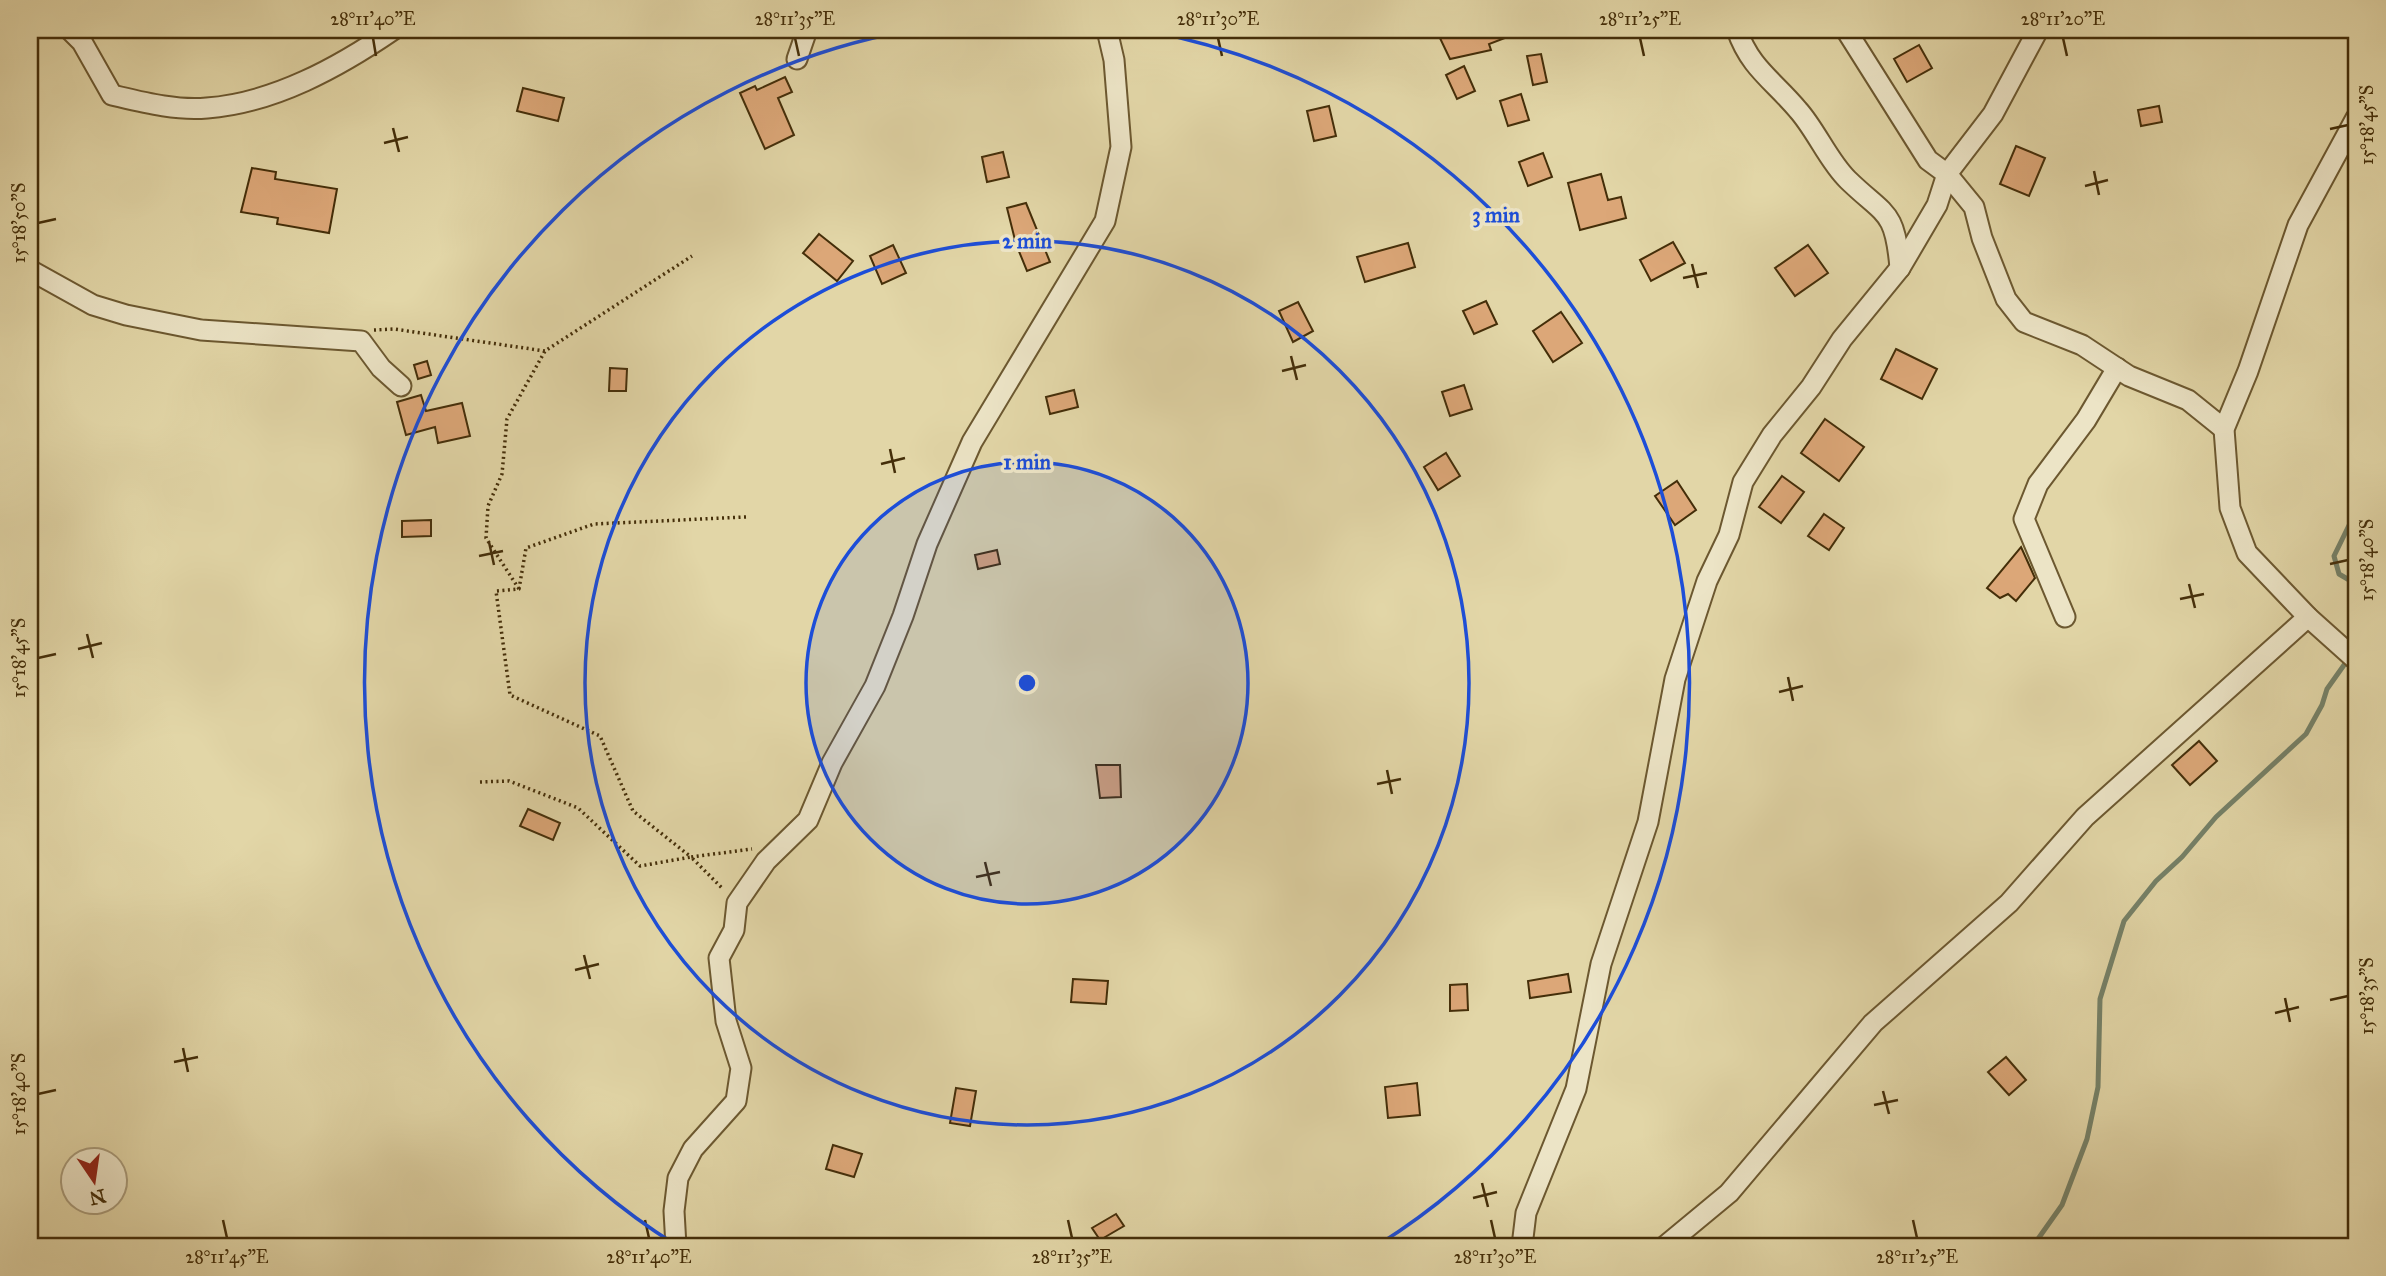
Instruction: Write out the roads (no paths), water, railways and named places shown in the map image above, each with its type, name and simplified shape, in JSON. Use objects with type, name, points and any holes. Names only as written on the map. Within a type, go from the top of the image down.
[{"type":"street","points":[[70,30],[82,42],[112,95],[153,104],[206,108],[276,94],[393,30]]},
{"type":"street","points":[[797,59],[807,30]]},
{"type":"street","points":[[676,1246],[674,1211],[678,1178],[693,1149],[736,1101],[741,1068],[726,1021],[719,958],[734,930],[737,903],[766,861],[808,820],[832,763],[875,686],[903,616],[927,544],[972,442],[1105,221],[1121,147],[1112,50],[1107,30]]},
{"type":"street","points":[[1112,50],[1118,30]]},
{"type":"street","points":[[1737,30],[1744,51],[1798,109],[1846,179],[1888,216],[1897,240],[1900,268]]},
{"type":"street","points":[[1846,30],[1928,160],[1947,174],[1974,207],[1982,238],[2006,299],[2024,322],[2082,345],[2117,368],[2188,400],[2224,429]]},
{"type":"street","points":[[1522,1246],[1526,1213],[1576,1089],[1601,964],[1648,822],[1675,679],[1707,581],[1729,535],[1743,482],[1772,435],[1811,387],[1842,339],[1900,268],[1937,205],[1947,174],[1993,114],[2038,30]]},
{"type":"street","points":[[2356,118],[2298,225],[2224,429],[2231,508],[2247,553],[2308,617],[2356,660]]},
{"type":"street","points":[[30,270],[93,305],[126,314],[201,330],[361,341],[382,368],[401,386]]},
{"type":"street","points":[[2065,617],[2024,519],[2038,484],[2086,419],[2117,368]]},
{"type":"street","points":[[1665,1246],[1729,1193],[1873,1023],[2009,903],[2085,817],[2308,617]]},
{"type":"waterway","points":[[2356,511],[2334,556],[2339,574],[2356,584]]},
{"type":"waterway","points":[[2033,1246],[2062,1205],[2087,1139],[2098,1087],[2100,999],[2124,921],[2156,881],[2182,857],[2216,817],[2306,734],[2322,705],[2327,689],[2349,658]]}]
